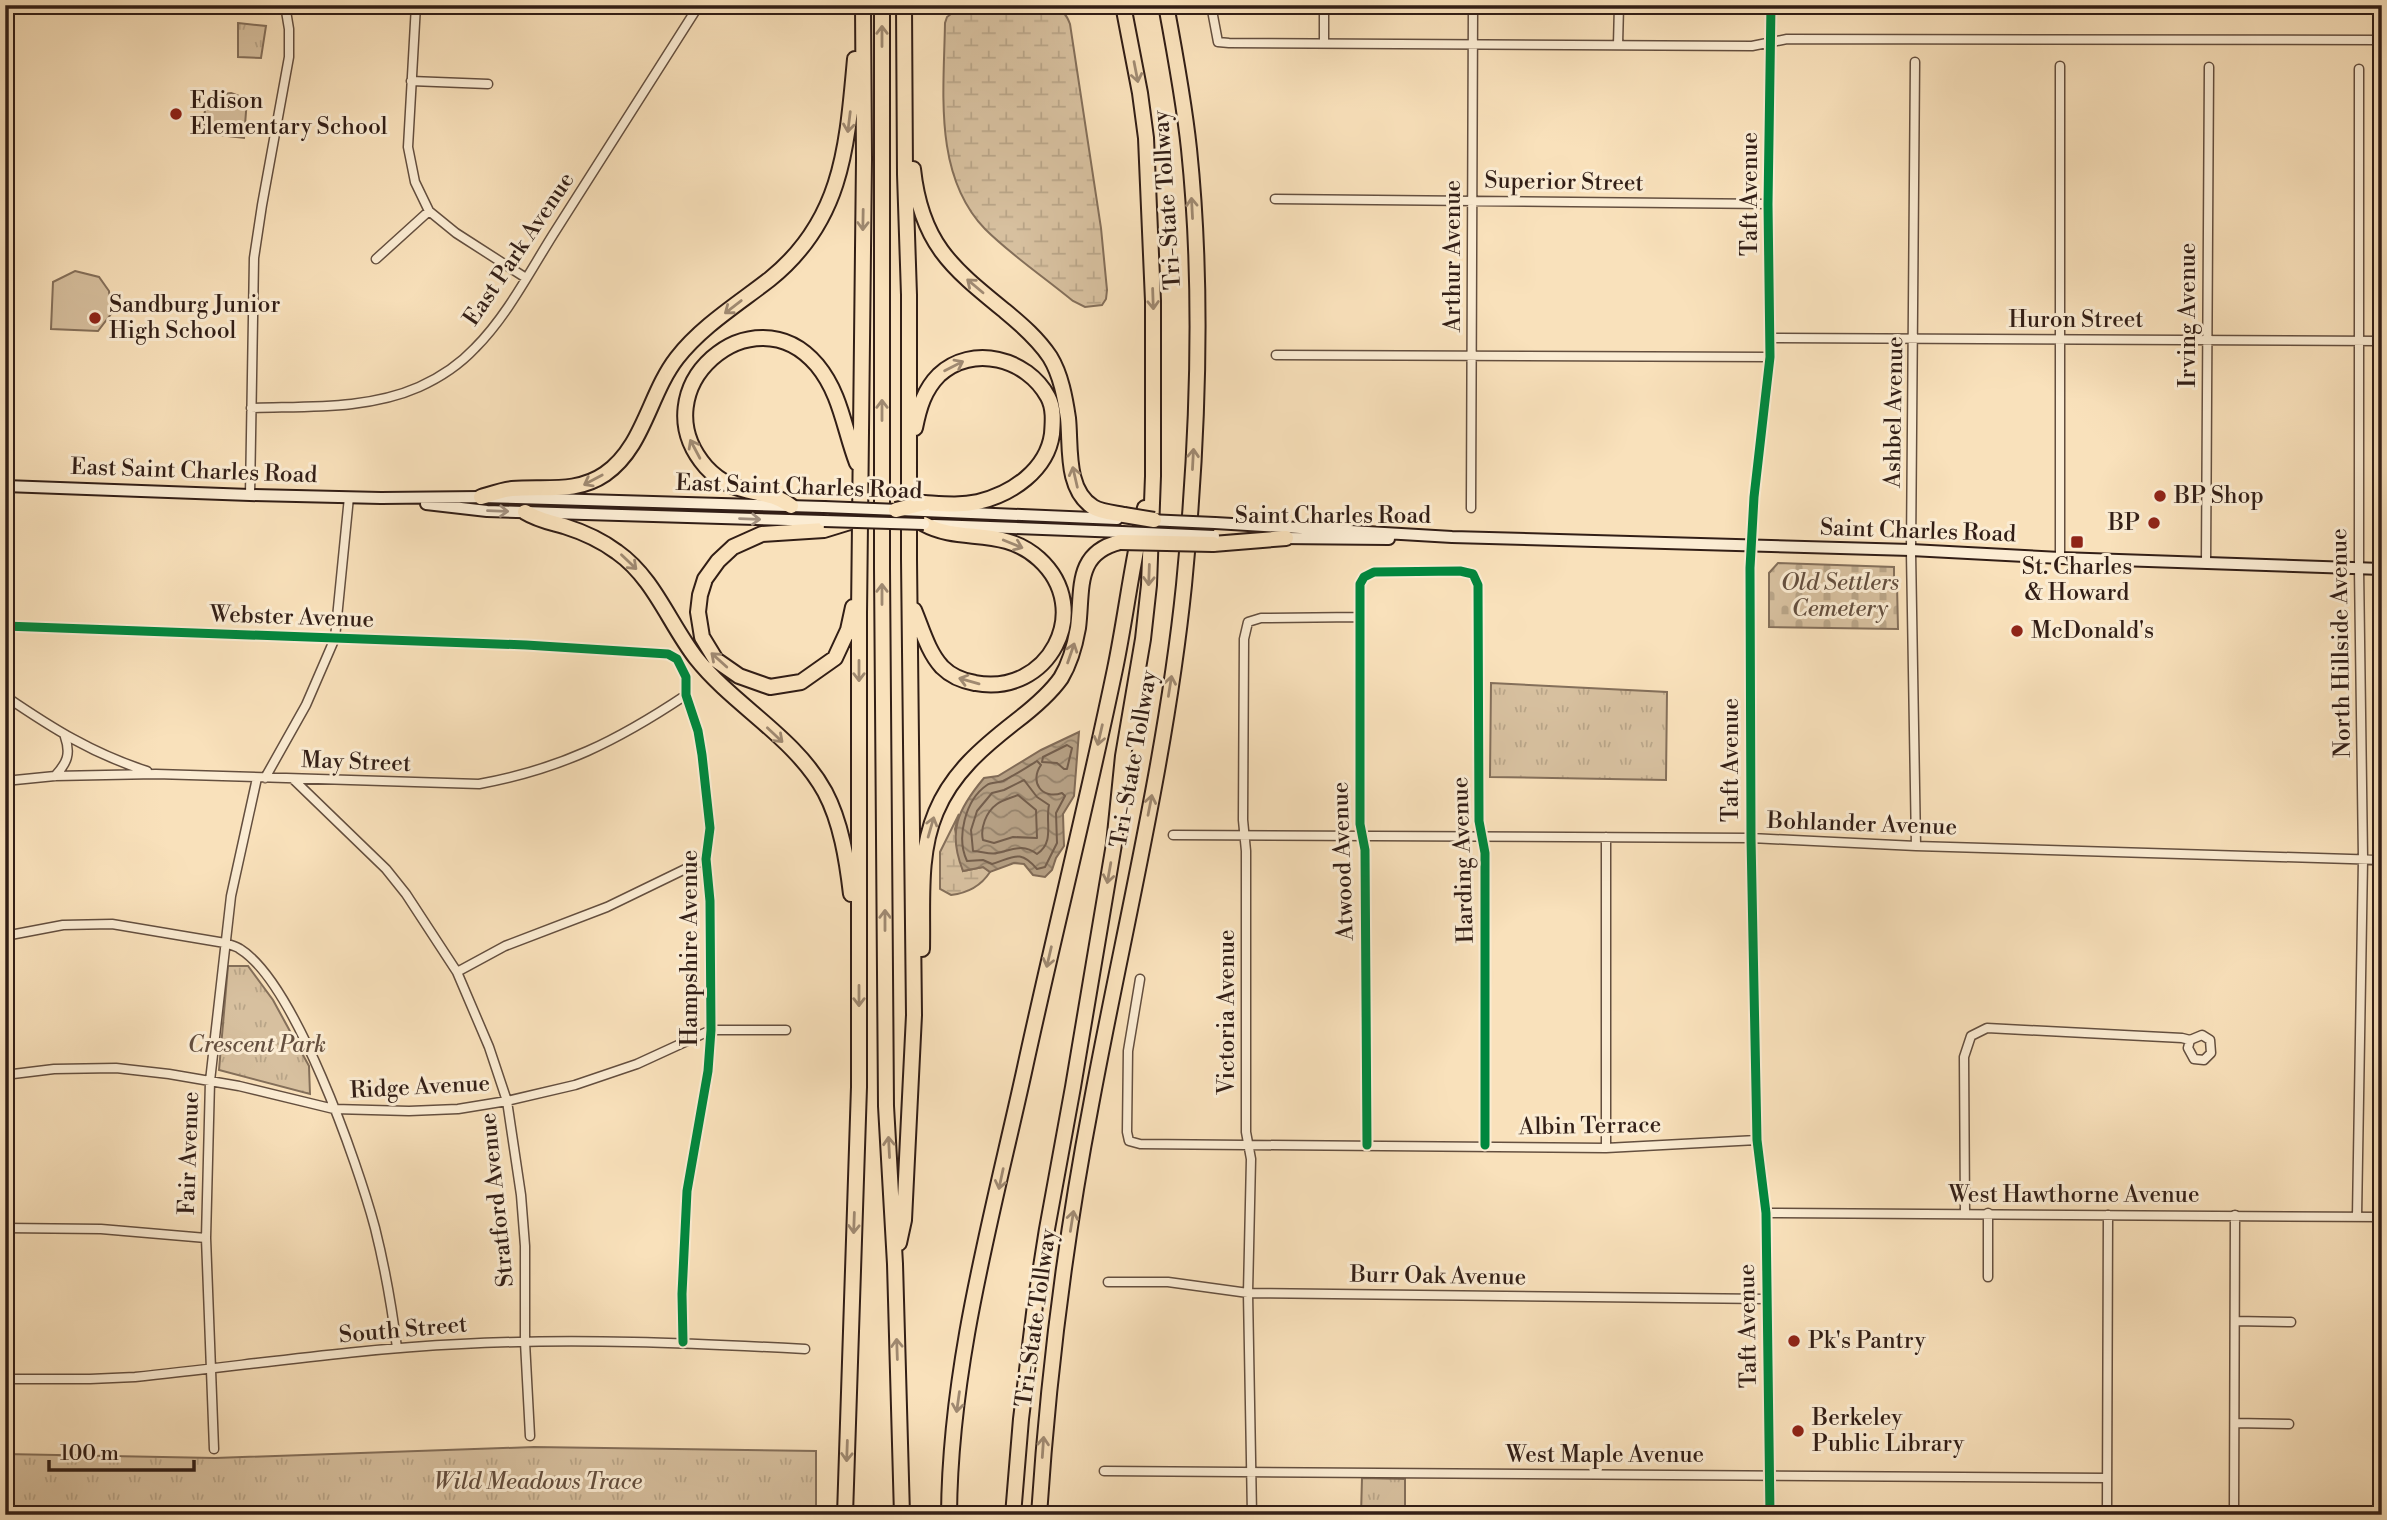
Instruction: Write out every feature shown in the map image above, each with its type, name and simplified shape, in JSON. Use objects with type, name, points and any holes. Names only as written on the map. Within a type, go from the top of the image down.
[{"type":"highway","points":[[845,1515],[859,1087],[859,578],[864,159],[861,5]]},
{"type":"highway","points":[[481,496],[511,489],[583,486],[605,474],[620,461],[633,443],[666,375],[684,349],[785,265],[812,236],[829,205],[843,162],[861,5]]},
{"type":"highway","points":[[881,5],[886,1079],[895,1265],[902,1515]]},
{"type":"highway","points":[[895,1265],[904,1220],[914,1015],[909,295],[904,5]]},
{"type":"highway","points":[[904,5],[914,172],[919,206],[925,224],[947,260],[1023,326],[1051,359],[1065,398],[1072,471],[1078,492],[1096,509],[1123,517],[1154,520]]},
{"type":"highway","name":"Tri-State Tollway","points":[[1013,1515],[1021,1419],[1041,1267],[1114,844],[1123,756],[1143,639],[1149,584],[1153,476],[1153,301],[1146,138],[1123,5]]},
{"type":"highway","name":"Tri-State Tollway","points":[[1039,1515],[1045,1427],[1065,1267],[1090,1106],[1160,753],[1184,586],[1192,479],[1198,309],[1189,151],[1180,76],[1166,5]]},
{"type":"highway","points":[[791,506],[781,498],[742,490],[723,482],[703,463],[691,442],[686,419],[690,387],[706,362],[727,347],[751,340],[773,340],[797,349],[815,362],[834,391],[860,470]]},
{"type":"highway","points":[[896,510],[924,513],[976,502],[1006,492],[1030,474],[1044,458],[1050,443],[1053,421],[1049,398],[1032,377],[1013,364],[976,358],[956,363],[939,375],[924,395],[909,468]]},
{"type":"highway","points":[[949,1515],[954,1429],[970,1320],[1115,668],[1132,564],[1153,476]]},
{"type":"highway","points":[[525,512],[536,519],[562,525],[601,541],[630,562],[709,673],[777,736],[811,772],[834,812],[842,845],[853,902],[859,970]]},
{"type":"highway","points":[[910,599],[923,635],[940,665],[965,681],[998,685],[1016,681],[1034,672],[1055,648],[1062,628],[1064,604],[1060,591],[1048,569],[1028,551],[986,535],[939,533],[924,513]]},
{"type":"highway","points":[[850,522],[762,534],[733,547],[705,579],[698,604],[700,629],[711,653],[738,676],[770,687],[801,682],[835,658],[848,630],[859,578]]},
{"type":"highway","points":[[914,1015],[922,993],[926,848],[936,811],[950,785],[966,764],[1047,695],[1061,677],[1075,644],[1082,582],[1086,567],[1094,555],[1121,537],[1213,540],[1286,538]]},
{"type":"main road","name":"East Saint Charles Road","points":[[5,486],[349,498],[481,496],[896,510]]},
{"type":"main road","name":"East Saint Charles Road","points":[[382,498],[487,511],[824,526]]},
{"type":"main road","name":"East Saint Charles Road","points":[[850,522],[924,513],[1123,517]]},
{"type":"main road","name":"East Saint Charles Road","points":[[924,513],[1121,537]]},
{"type":"main road","name":"Saint Charles Road","points":[[1154,520],[1452,537],[1911,550],[2382,569]]},
{"type":"main road","name":"Saint Charles Road","points":[[1286,538],[1354,541],[1452,537]]},
{"type":"street","points":[[250,495],[254,258],[261,205],[289,57],[289,29],[285,5]]},
{"type":"street","points":[[416,5],[409,159],[415,182],[429,211],[456,233],[526,278]]},
{"type":"street","name":"East Park Avenue","points":[[251,408],[374,401],[420,386],[440,376],[475,348],[496,323],[526,278],[699,5]]},
{"type":"street","points":[[1211,5],[1218,42],[1752,46],[1787,39],[2382,40]]},
{"type":"street","points":[[1324,5],[1324,43]]},
{"type":"street","name":"Arthur Avenue","points":[[1471,508],[1473,5]]},
{"type":"street","points":[[1618,45],[1619,5]]},
{"type":"street","name":"Taft Avenue","points":[[1770,1515],[1766,1213],[1757,1140],[1751,838],[1752,545],[1754,497],[1770,357],[1768,204],[1771,5]]},
{"type":"street","name":"Ashbel Avenue","points":[[1915,62],[1911,550],[1916,846]]},
{"type":"street","points":[[2060,66],[2060,558]]},
{"type":"street","name":"Irving Avenue","points":[[2206,564],[2209,68]]},
{"type":"street","name":"North Hillside Avenue","points":[[2357,1217],[2363,859],[2359,568],[2358,69]]},
{"type":"street","points":[[411,81],[488,85]]},
{"type":"street","name":"Superior Street","points":[[1275,199],[1768,204]]},
{"type":"street","points":[[376,259],[429,211]]},
{"type":"street","name":"Huron Street","points":[[1770,338],[2382,341]]},
{"type":"street","points":[[1276,355],[1770,357]]},
{"type":"street","name":"Fair Avenue","points":[[214,1449],[206,1238],[210,1081],[233,885],[261,778],[306,705],[335,638],[349,498]]},
{"type":"street","name":"Harding Avenue","points":[[1364,577],[1374,572],[1461,571],[1473,574],[1478,585],[1485,1145]]},
{"type":"street","name":"Atwood Avenue","points":[[1364,577],[1360,584],[1359,617],[1360,824],[1363,836],[1367,1145]]},
{"type":"street","name":"Victoria Avenue","points":[[1252,1515],[1248,1293],[1250,1144],[1246,1132],[1247,850],[1244,639],[1248,622],[1261,618],[1359,617]]},
{"type":"street","name":"Webster Avenue","points":[[5,626],[576,648]]},
{"type":"street","name":"Hampshire Avenue","points":[[576,648],[668,654],[677,659],[684,671],[686,695],[698,731],[702,755],[710,828],[706,859],[710,901],[711,1030],[708,1071],[687,1191],[683,1249],[683,1342]]},
{"type":"street","name":"May Street","points":[[5,781],[55,776],[156,774],[462,785],[505,779],[556,765],[598,748],[641,725],[686,695]]},
{"type":"street","points":[[5,696],[65,737],[125,764],[156,774]]},
{"type":"street","points":[[55,776],[66,763],[68,746],[65,737]]},
{"type":"street","name":"Stratford Avenue","points":[[293,779],[386,869],[421,915],[457,972],[489,1048],[507,1101],[523,1221],[530,1436]]},
{"type":"street","name":"Bohlander Avenue","points":[[1173,835],[1751,838],[1916,846],[2382,860]]},
{"type":"street","points":[[1606,837],[1606,1148]]},
{"type":"street","points":[[457,972],[505,946],[607,907],[706,859]]},
{"type":"street","points":[[5,936],[64,925],[113,924],[225,943],[240,949],[258,966],[276,988],[306,1044],[363,1185],[385,1270],[397,1349]]},
{"type":"street","name":"Albin Terrace","points":[[1140,979],[1128,1051],[1127,1132],[1129,1141],[1140,1144],[1606,1148],[1757,1140]]},
{"type":"street","points":[[1965,1213],[1964,1057],[1971,1036],[1987,1028],[2190,1040]]},
{"type":"street","name":"Ridge Avenue","points":[[5,1075],[54,1069],[116,1068],[210,1081],[334,1109],[421,1111],[469,1108],[549,1093],[596,1079],[711,1030],[786,1030]]},
{"type":"street","name":"West Hawthorne Avenue","points":[[1766,1213],[2382,1217]]},
{"type":"street","points":[[1988,1213],[1988,1278]]},
{"type":"street","points":[[2107,1515],[2109,1215]]},
{"type":"street","points":[[2234,1515],[2235,1215]]},
{"type":"street","points":[[5,1228],[101,1229],[206,1238]]},
{"type":"street","name":"Burr Oak Avenue","points":[[1108,1282],[1168,1282],[1248,1293],[1768,1300]]},
{"type":"street","points":[[2235,1321],[2291,1322]]},
{"type":"street","name":"South Street","points":[[5,1379],[90,1379],[397,1349],[526,1342],[683,1342],[805,1349]]},
{"type":"street","points":[[2235,1423],[2289,1424]]},
{"type":"street","name":"West Maple Avenue","points":[[1104,1471],[2107,1478]]},
{"type":"green space","points":[[959,8],[1055,9],[1068,19],[1101,228],[1107,290],[1102,305],[1085,307],[1073,301],[1006,248],[985,229],[968,207],[949,158],[945,131],[945,23],[947,17]]},
{"type":"green space","points":[[238,23],[266,26],[261,58],[238,57]]},
{"type":"green space","points":[[231,93],[247,99],[244,138],[210,134],[203,122],[206,105],[215,95]]},
{"type":"green space","points":[[75,271],[99,277],[109,291],[111,314],[98,331],[51,329],[53,282]]},
{"type":"green space","name":"Old Settlers Cemetery","points":[[1778,563],[1894,567],[1898,629],[1769,627],[1769,573]]},
{"type":"green space","points":[[1491,683],[1667,692],[1666,780],[1490,777]]},
{"type":"green space","points":[[959,814],[955,829],[963,871],[983,867],[990,872],[974,888],[951,895],[940,889],[940,852]]},
{"type":"green space","name":"Crescent Park","points":[[228,966],[248,966],[273,1000],[309,1066],[310,1094],[219,1070]]},
{"type":"green space","name":"Wild Meadows Trace","points":[[534,1447],[816,1451],[816,1515],[5,1515],[5,1454],[215,1458]]},
{"type":"green space","points":[[1362,1478],[1405,1479],[1405,1515],[1361,1515]]},
{"type":"water","points":[[1079,732],[1074,796],[1063,814],[1064,846],[1052,870],[1045,877],[1033,875],[1024,864],[1014,863],[990,872],[983,867],[963,871],[956,844],[958,821],[968,800],[984,778],[998,776],[1041,750]]},
{"type":"cycle path","points":[[1770,1515],[1766,1213],[1757,1140],[1751,838],[1750,568],[1754,497],[1770,357],[1768,204],[1771,5]]},
{"type":"cycle path","points":[[1367,1145],[1365,850],[1360,824],[1360,584],[1364,577],[1374,572],[1460,571],[1473,574],[1478,585],[1479,821],[1485,853],[1485,1145]]},
{"type":"cycle path","points":[[5,626],[526,645],[668,654],[677,659],[686,677],[686,695],[698,731],[710,828],[706,859],[710,901],[711,1030],[708,1071],[687,1191],[682,1294],[683,1342]]},
{"type":"place","name":"Edison Elementary School","points":[[176,114]]},
{"type":"place","name":"Sandburg Junior High School","points":[[95,318]]},
{"type":"place","name":"BP Shop","points":[[2160,496]]},
{"type":"place","name":"BP","points":[[2154,523]]},
{"type":"place","name":"St. Charles & Howard","points":[[2077,542]]},
{"type":"place","name":"McDonald's","points":[[2017,631]]},
{"type":"place","name":"Pk's Pantry","points":[[1794,1341]]},
{"type":"place","name":"Berkeley Public Library","points":[[1798,1431]]}]
